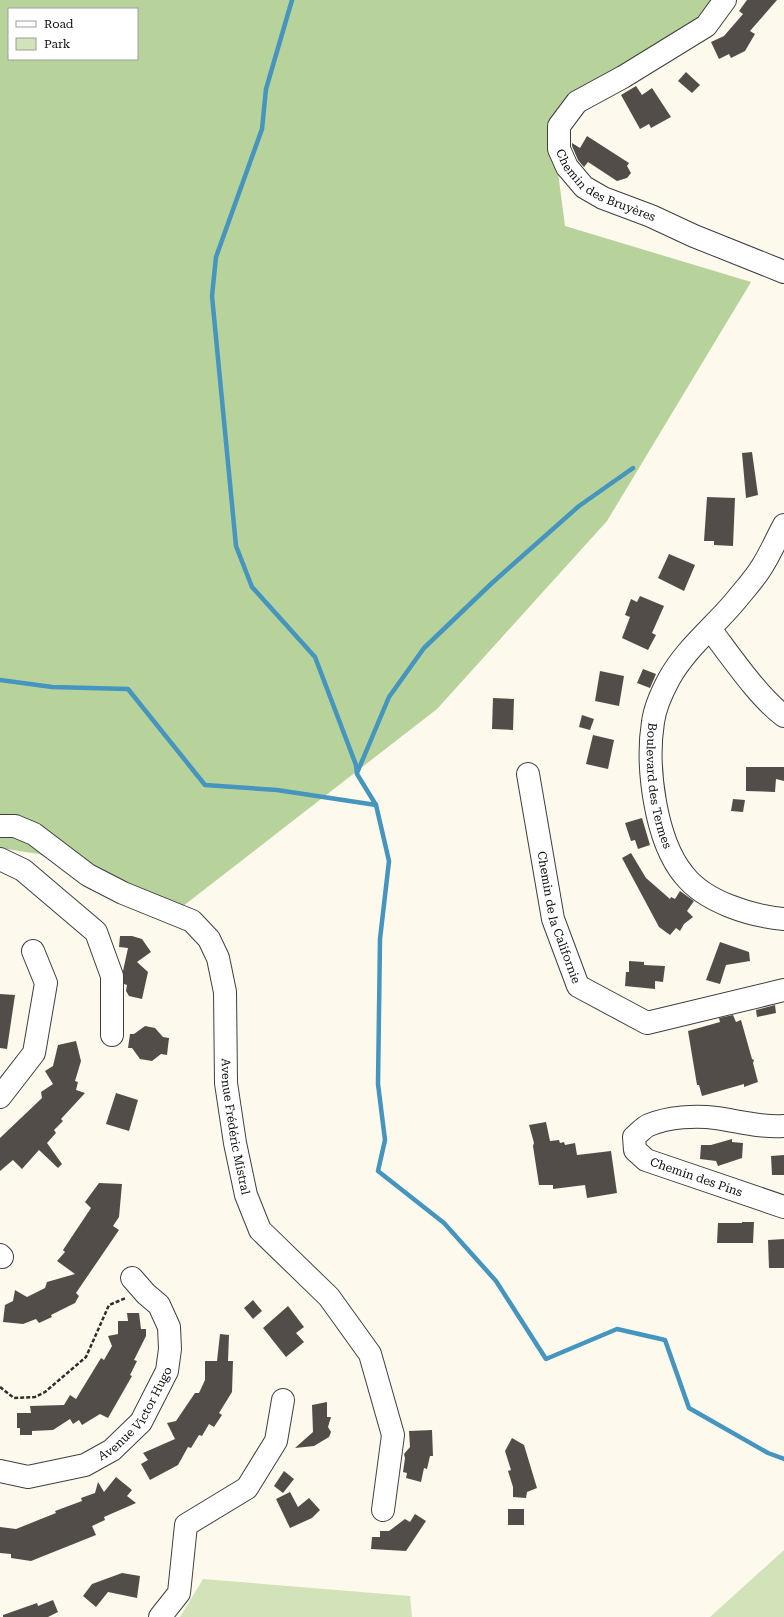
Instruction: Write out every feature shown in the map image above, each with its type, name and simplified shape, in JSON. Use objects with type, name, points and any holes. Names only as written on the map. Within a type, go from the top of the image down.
[{"type":"street","name":"Chemin des Bruyères","points":[[725,0],[706,26],[624,77],[577,102],[559,126],[559,149],[567,167],[584,187],[603,198],[651,216],[694,236],[784,272]]},
{"type":"street","name":"Boulevard des Termes","points":[[784,525],[762,566],[737,599],[684,658],[669,678],[658,701],[653,721],[651,741],[652,786],[661,830],[673,858],[684,876],[696,887],[723,904],[751,914],[784,919]]},
{"type":"street","points":[[710,629],[753,684],[784,716]]},
{"type":"street","name":"Chemin de la Californie","points":[[528,774],[553,919],[578,986],[647,1023],[784,990]]},
{"type":"street","name":"Avenue Frédéric Mistral","points":[[0,826],[15,826],[34,834],[88,875],[122,894],[192,921],[209,939],[218,958],[225,992],[226,1083],[235,1143],[246,1195],[260,1230],[328,1297],[370,1354],[393,1435],[383,1510]]},
{"type":"street","points":[[0,859],[23,870],[96,932],[112,976],[112,1035]]},
{"type":"street","points":[[0,1097],[34,1053],[46,984],[33,951]]},
{"type":"street","name":"Chemin des Pins","points":[[784,1126],[695,1117],[669,1120],[648,1125],[634,1137],[635,1150],[646,1160],[784,1207]]},
{"type":"street","name":"Avenue Victor Hugo","points":[[0,1471],[28,1477],[85,1465],[112,1450],[141,1422],[167,1371],[170,1349],[168,1327],[159,1305],[146,1294],[135,1281]]},
{"type":"street","points":[[160,1617],[179,1593],[186,1525],[248,1488],[276,1441],[283,1400]]},
{"type":"path","points":[[0,1387],[14,1398],[35,1397],[45,1392],[86,1357],[109,1305],[126,1299],[135,1281]]},
{"type":"green space","points":[[0,0],[728,0],[551,119],[565,226],[751,282],[607,521],[437,709],[165,920],[39,854],[0,848]]},
{"type":"green space","points":[[784,1550],[784,1617],[710,1617]]},
{"type":"green space","points":[[203,1579],[410,1596],[412,1617],[180,1617]]},
{"type":"building","points":[[747,0],[777,0],[750,31],[755,34],[745,51],[731,58],[729,54],[719,59],[711,42],[724,36],[743,14],[739,11]]},
{"type":"building","points":[[686,72],[700,85],[692,93],[678,81]]},
{"type":"building","points":[[636,86],[642,95],[652,88],[671,117],[651,128],[649,124],[640,129],[621,95]]},
{"type":"building","points":[[587,136],[629,163],[627,166],[631,173],[627,178],[617,181],[588,162],[584,167],[583,166],[578,160],[572,143],[580,148]]},
{"type":"building","points":[[752,452],[758,495],[746,498],[742,453]]},
{"type":"building","points":[[707,497],[735,498],[733,546],[714,545],[714,541],[704,541]]},
{"type":"building","points":[[669,554],[695,565],[684,591],[658,578]]},
{"type":"building","points":[[640,596],[664,606],[652,633],[656,635],[648,650],[622,638],[630,617],[625,615],[631,599],[637,602]]},
{"type":"building","points":[[643,669],[656,674],[650,688],[637,683]]},
{"type":"building","points":[[600,671],[624,676],[619,706],[595,701]]},
{"type":"building","points":[[493,698],[514,699],[513,730],[492,729]]},
{"type":"building","points":[[582,715],[594,719],[590,730],[579,727]]},
{"type":"building","points":[[593,735],[614,740],[608,769],[586,764]]},
{"type":"building","points":[[746,767],[784,767],[784,781],[776,779],[775,792],[746,791]]},
{"type":"building","points":[[733,799],[745,800],[743,812],[731,811]]},
{"type":"building","points":[[642,818],[650,845],[638,849],[635,840],[631,841],[625,823]]},
{"type":"building","points":[[631,853],[646,878],[670,899],[671,897],[675,899],[680,891],[694,901],[687,911],[693,917],[684,924],[680,931],[676,928],[670,935],[659,927],[622,858]]},
{"type":"building","points":[[120,936],[132,936],[142,939],[151,952],[137,962],[148,972],[142,999],[129,996],[126,991],[127,985],[124,984],[123,971],[128,948],[119,947]]},
{"type":"building","points":[[720,942],[749,952],[750,961],[726,965],[720,984],[706,980]]},
{"type":"building","points":[[629,961],[644,962],[644,965],[665,966],[663,982],[655,981],[655,989],[625,986],[626,972],[629,972]]},
{"type":"building","points":[[0,994],[15,995],[7,1049],[0,1048]]},
{"type":"building","points":[[775,1005],[776,1013],[757,1017],[756,1010]]},
{"type":"building","points":[[733,1015],[736,1022],[741,1020],[752,1059],[754,1060],[753,1063],[758,1082],[744,1087],[744,1084],[702,1096],[699,1085],[697,1085],[688,1031],[720,1022],[719,1018]]},
{"type":"building","points":[[145,1026],[155,1028],[163,1037],[169,1038],[167,1055],[161,1054],[152,1061],[140,1059],[132,1048],[128,1048],[130,1034],[134,1034]]},
{"type":"building","points":[[76,1041],[81,1061],[75,1081],[78,1082],[76,1090],[85,1093],[61,1119],[63,1121],[54,1130],[56,1133],[47,1143],[62,1164],[58,1168],[39,1150],[22,1169],[13,1160],[0,1171],[0,1138],[42,1098],[41,1092],[53,1084],[45,1071],[53,1066],[58,1045]]},
{"type":"building","points":[[116,1093],[138,1100],[129,1131],[106,1124]]},
{"type":"building","points":[[546,1122],[550,1141],[559,1140],[560,1143],[564,1142],[565,1145],[575,1143],[577,1155],[611,1151],[617,1193],[587,1198],[585,1185],[553,1189],[553,1185],[539,1185],[533,1146],[534,1143],[529,1125]]},
{"type":"building","points":[[732,1139],[732,1142],[743,1143],[742,1158],[718,1166],[716,1161],[700,1159],[701,1145],[711,1145]]},
{"type":"building","points":[[784,1155],[784,1175],[772,1175],[771,1156]]},
{"type":"building","points":[[99,1183],[122,1184],[119,1217],[113,1226],[119,1230],[76,1293],[79,1296],[75,1303],[39,1323],[36,1319],[23,1324],[3,1322],[5,1305],[13,1301],[15,1290],[27,1297],[45,1288],[47,1282],[75,1274],[57,1261],[65,1252],[63,1250],[91,1208],[85,1202]]},
{"type":"building","points":[[754,1222],[753,1243],[717,1243],[718,1223]]},
{"type":"building","points":[[784,1239],[784,1268],[769,1268],[768,1240]]},
{"type":"building","points":[[253,1300],[262,1311],[253,1319],[244,1308]]},
{"type":"building","points":[[288,1306],[304,1327],[296,1333],[304,1342],[286,1357],[263,1328]]},
{"type":"building","points":[[127,1313],[139,1313],[141,1329],[146,1329],[146,1336],[134,1360],[137,1361],[130,1375],[132,1376],[108,1418],[100,1414],[82,1425],[79,1420],[73,1424],[70,1419],[53,1430],[32,1431],[32,1435],[20,1435],[20,1428],[17,1428],[17,1413],[31,1413],[30,1406],[64,1405],[70,1395],[76,1399],[101,1358],[104,1360],[112,1346],[108,1336],[118,1334],[118,1321],[128,1321]]},
{"type":"building","points":[[220,1334],[229,1335],[228,1361],[233,1361],[232,1392],[219,1413],[222,1415],[214,1427],[209,1424],[202,1436],[199,1435],[191,1448],[188,1447],[178,1465],[150,1480],[141,1464],[148,1460],[143,1453],[175,1439],[167,1423],[176,1421],[195,1393],[199,1393],[205,1380],[205,1361],[217,1361]]},
{"type":"building","points":[[327,1402],[327,1417],[331,1417],[328,1427],[331,1432],[329,1437],[314,1446],[295,1448],[313,1432],[312,1405]]},
{"type":"building","points":[[432,1430],[433,1456],[430,1456],[427,1469],[424,1468],[421,1482],[406,1478],[407,1473],[403,1472],[405,1458],[404,1454],[410,1447],[409,1431]]},
{"type":"building","points":[[512,1438],[524,1445],[537,1488],[527,1492],[526,1498],[513,1497],[513,1487],[508,1471],[511,1470],[505,1451]]},
{"type":"building","points":[[284,1471],[294,1479],[283,1493],[274,1486]]},
{"type":"building","points":[[116,1477],[132,1490],[127,1496],[136,1503],[104,1517],[105,1520],[92,1526],[96,1535],[31,1561],[11,1558],[11,1554],[0,1553],[0,1527],[16,1529],[56,1513],[55,1511],[82,1501],[81,1498],[95,1493],[98,1482],[104,1492]]},
{"type":"building","points":[[290,1492],[298,1507],[309,1498],[320,1510],[312,1518],[290,1528],[276,1499]]},
{"type":"building","points":[[508,1509],[524,1509],[524,1525],[508,1525]]},
{"type":"building","points":[[415,1514],[426,1521],[406,1551],[371,1549],[372,1537],[380,1537],[380,1531],[389,1531],[405,1519],[410,1522]]},
{"type":"building","points":[[122,1573],[140,1576],[137,1598],[108,1592],[96,1607],[83,1596],[92,1584]]},
{"type":"building","points":[[53,1600],[58,1612],[48,1617],[3,1617],[3,1615],[37,1603],[38,1606]]},
{"type":"waterway","points":[[292,0],[266,89],[262,129],[216,257],[212,296],[236,546],[252,587],[315,657],[356,765],[357,774],[376,805],[389,861],[380,939],[378,1084],[385,1140],[378,1171],[444,1223],[496,1281],[546,1359],[617,1329],[665,1340],[689,1408],[768,1453],[784,1459]]},
{"type":"waterway","points":[[357,773],[389,697],[424,648],[492,583],[579,506],[633,468]]},
{"type":"waterway","points":[[0,680],[52,687],[128,689],[205,785],[277,790],[376,805]]}]
